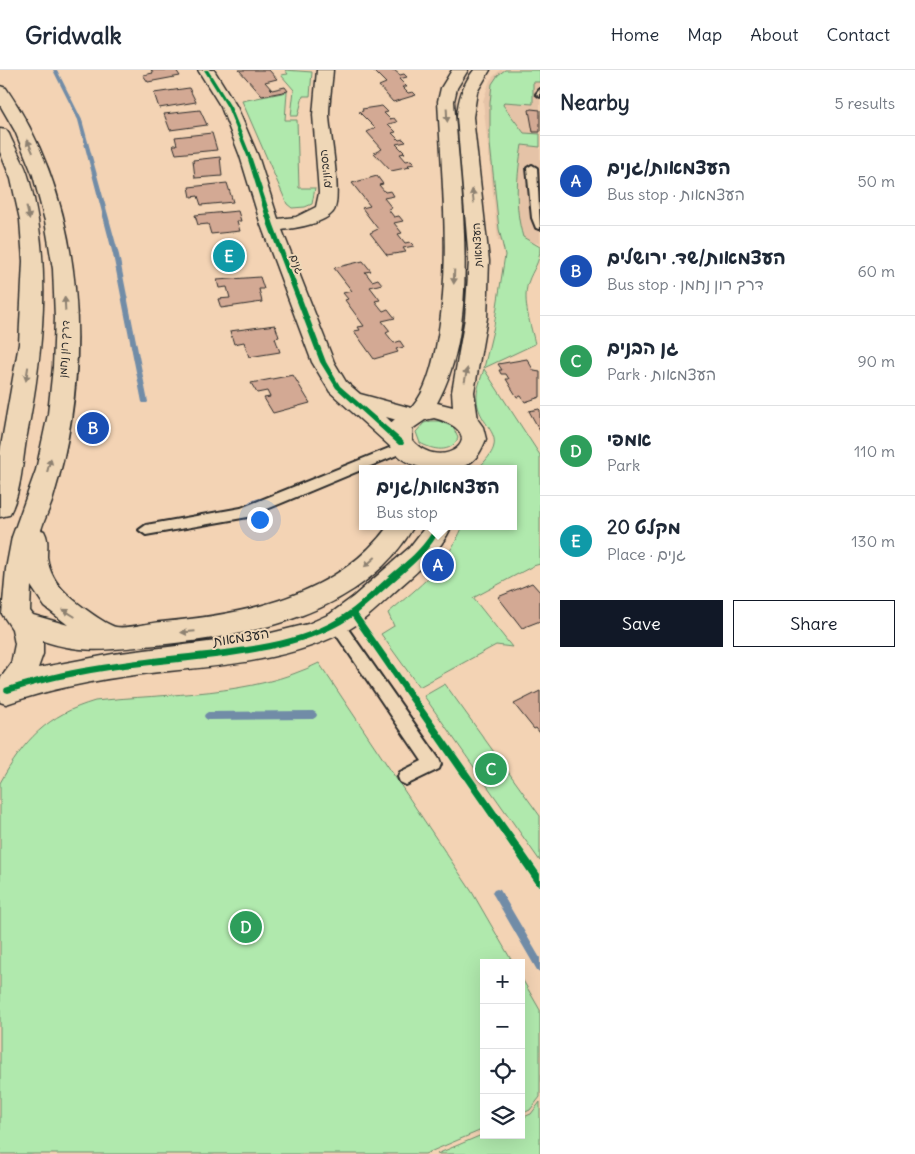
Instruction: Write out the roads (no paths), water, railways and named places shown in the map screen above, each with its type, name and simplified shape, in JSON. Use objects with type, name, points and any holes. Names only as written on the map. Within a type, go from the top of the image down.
[{"type":"street","name":"גנים","points":[[206,70],[229,107],[242,139],[271,226],[316,347],[338,387],[408,453]]},
{"type":"street","name":"הסביונים","points":[[271,226],[300,222],[325,210],[328,193],[321,115],[325,70]]},
{"type":"street","name":"העצמאות","points":[[416,414],[430,401],[437,386],[452,319],[454,257],[446,101],[449,88],[460,70]]},
{"type":"street","name":"העצמאות","points":[[467,423],[464,392],[476,318],[479,261],[465,117],[466,100],[475,77],[482,70]]},
{"type":"street","name":"דרך רון נחמן","points":[[0,91],[19,122],[40,172],[53,211],[64,277],[66,318],[62,381],[51,459],[40,500],[24,542],[14,614],[30,640],[29,657],[22,674],[4,693]]},
{"type":"street","points":[[0,134],[20,177],[29,220],[33,283],[28,366],[0,508]]},
{"type":"street","points":[[350,398],[416,414],[446,412],[467,423],[473,432],[475,440],[472,449],[453,465],[432,462],[408,453],[400,430],[403,422],[416,414]]},
{"type":"street","points":[[40,500],[33,561],[43,585],[63,609],[111,638]]},
{"type":"street","name":"העצמאות","points":[[14,614],[54,634],[82,639],[209,630],[263,619],[330,592],[367,566],[394,539],[400,530]]},
{"type":"street","name":"העצמאות","points":[[4,693],[36,680],[76,671],[264,647],[300,638],[336,623],[352,612],[413,561],[437,530]]},
{"type":"lane","points":[[532,168],[537,218],[540,226]]},
{"type":"lane","points":[[375,465],[408,453]]},
{"type":"lane","points":[[146,530],[243,513],[359,471]]},
{"type":"lane","points":[[336,623],[433,764],[406,777]]},
{"type":"waterway","points":[[55,70],[80,120],[116,255],[145,402]]},
{"type":"waterway","points":[[208,716],[313,715]]},
{"type":"waterway","points":[[497,893],[540,967]]},
{"type":"place","name":"מקלט 20","points":[[229,256]]},
{"type":"place","name":"העצמאות/שד. ירושלים","points":[[93,428]]},
{"type":"place","name":"העצמאות/גנים","points":[[438,565]]},
{"type":"place","name":"גן הבנים","points":[[491,769]]},
{"type":"place","name":"אמפי","points":[[246,927]]}]
